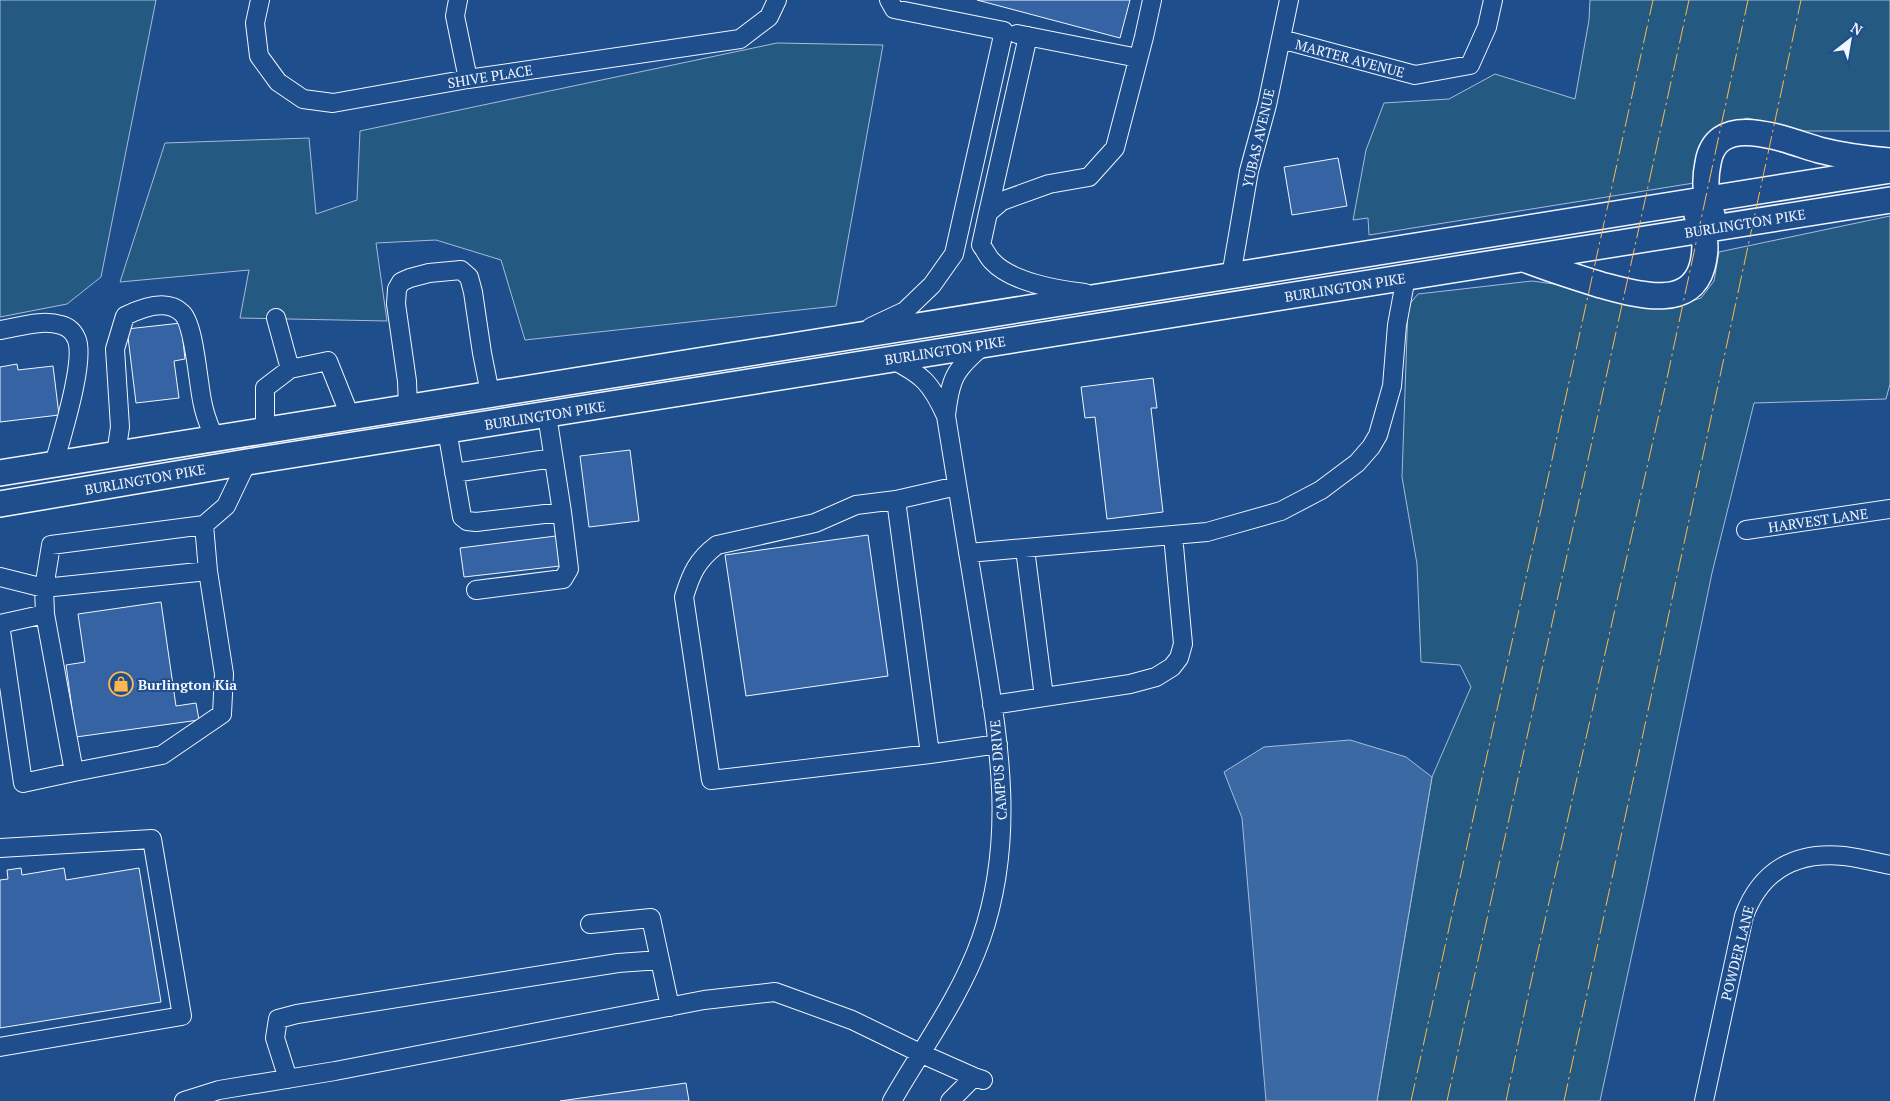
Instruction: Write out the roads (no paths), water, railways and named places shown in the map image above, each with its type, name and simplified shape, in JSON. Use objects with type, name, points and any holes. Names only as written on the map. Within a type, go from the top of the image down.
[{"type":"highway","points":[[1522,258],[1571,277],[1624,291],[1647,296],[1666,296],[1683,291],[1694,282],[1700,271],[1706,253],[1713,217],[1697,201],[1705,180],[1709,158],[1720,140],[1736,133],[1754,132],[1820,151],[1869,160],[1890,161]]},
{"type":"highway","name":"BURLINGTON PIKE","points":[[0,473],[1890,170]]},
{"type":"highway","name":"BURLINGTON PIKE","points":[[0,504],[247,462],[1890,200]]},
{"type":"street","name":"SHIVE PLACE","points":[[260,0],[255,23],[259,56],[278,82],[303,99],[333,103],[468,79],[740,39],[769,17],[777,0]]},
{"type":"street","points":[[458,0],[455,16],[468,79]]},
{"type":"street","points":[[889,0],[894,8],[1138,58]]},
{"type":"street","points":[[988,213],[1002,202],[1050,184],[1089,176],[1115,148],[1152,0]]},
{"type":"street","name":"YUBAS AVENUE","points":[[1231,276],[1249,171],[1267,105],[1289,0]]},
{"type":"street","name":"MARTER AVENUE","points":[[1280,39],[1415,75],[1470,64],[1487,27],[1493,0]]},
{"type":"street","points":[[853,336],[904,311],[932,284],[954,254],[1004,32]]},
{"type":"street","points":[[1028,36],[981,245],[993,262],[1018,278],[1058,290],[1110,295]]},
{"type":"street","points":[[408,407],[408,380],[396,304],[397,289],[402,282],[410,278],[430,273],[461,270],[469,277],[474,292],[490,393]]},
{"type":"street","points":[[968,553],[1207,532],[1281,511],[1321,490],[1357,463],[1378,435],[1392,386],[1397,325],[1406,277]]},
{"type":"street","points":[[116,454],[120,427],[115,349],[119,331],[125,316],[154,306],[170,306],[182,312],[186,318],[192,341],[203,407],[214,438]]},
{"type":"street","points":[[276,318],[290,369]]},
{"type":"street","points":[[0,330],[45,323],[62,325],[71,330],[77,341],[78,370],[54,464]]},
{"type":"street","name":"CAMPUS DRIVE","points":[[892,1101],[941,1024],[967,973],[981,938],[993,892],[1001,843],[1002,809],[998,744],[946,416],[948,392],[956,374],[967,359],[986,344]]},
{"type":"street","name":"CAMPUS DRIVE","points":[[890,359],[907,367],[923,378],[935,392],[946,416]]},
{"type":"street","points":[[265,430],[265,388],[290,369],[328,361],[350,416]]},
{"type":"street","points":[[476,590],[562,579],[569,569],[547,414]]},
{"type":"street","points":[[447,430],[462,517],[467,521],[476,522],[562,512]]},
{"type":"street","points":[[454,473],[553,458]]},
{"type":"street","points":[[74,772],[45,614],[44,588],[51,545],[204,526],[226,506],[247,462]]},
{"type":"street","points":[[958,486],[896,500],[856,505],[815,523],[717,545],[704,555],[691,575],[684,597],[711,780],[998,744]]},
{"type":"street","points":[[896,500],[930,754]]},
{"type":"street","name":"HARVEST LANE","points":[[1746,530],[1890,509]]},
{"type":"street","points":[[45,614],[0,624],[24,783],[162,755],[222,714],[224,674],[208,572],[204,526]]},
{"type":"street","points":[[992,705],[1130,684],[1156,677],[1172,667],[1179,658],[1183,644],[1173,535]]},
{"type":"street","points":[[1025,549],[1044,697]]},
{"type":"street","points":[[0,577],[44,588],[208,572]]},
{"type":"street","points":[[0,848],[152,839],[182,1016],[0,1047]]},
{"type":"street","name":"POWDER LANE","points":[[1704,1101],[1742,923],[1750,901],[1758,887],[1781,868],[1807,858],[1834,855],[1847,856],[1890,865]]},
{"type":"street","points":[[590,924],[651,918],[670,1007]]},
{"type":"street","points":[[288,1079],[275,1038],[278,1019],[320,1010],[476,987],[618,963],[660,960]]},
{"type":"street","points":[[184,1101],[219,1090],[445,1050],[704,1000],[775,992],[852,1020],[922,1054],[978,1078],[950,1101]]},
{"type":"place","name":"Burlington Kia","points":[[121,684]]}]
